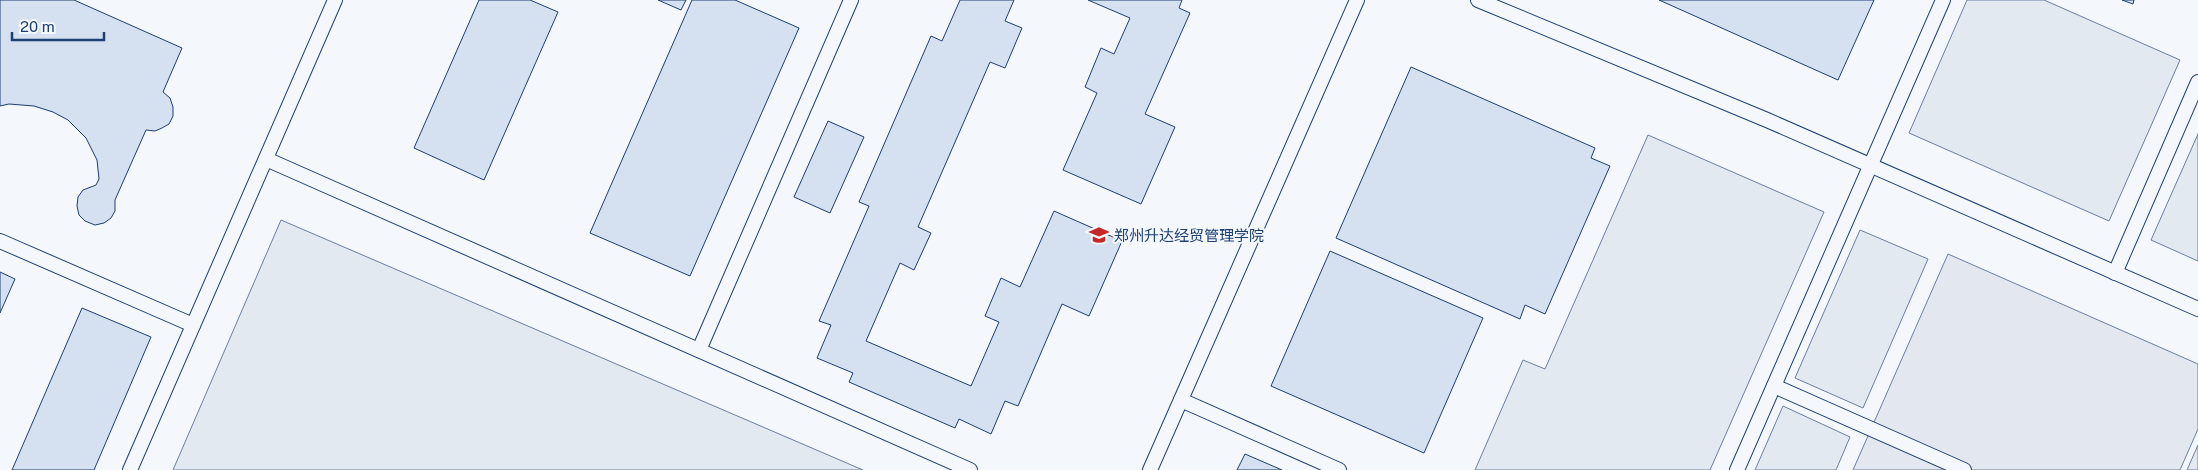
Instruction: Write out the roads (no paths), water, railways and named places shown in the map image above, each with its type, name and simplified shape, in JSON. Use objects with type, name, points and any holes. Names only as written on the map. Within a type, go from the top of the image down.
[{"type":"lane","points":[[130,470],[335,0]]},
{"type":"lane","points":[[699,350],[852,0]]},
{"type":"lane","points":[[1150,470],[1357,0]]},
{"type":"lane","points":[[1478,0],[1767,120],[2198,309]]},
{"type":"lane","points":[[1737,470],[1943,0]]},
{"type":"lane","points":[[2115,273],[2198,82]]},
{"type":"lane","points":[[266,159],[970,470]]},
{"type":"lane","points":[[0,241],[193,325]]},
{"type":"lane","points":[[1774,386],[1964,470]]},
{"type":"lane","points":[[1181,400],[1339,470]]},
{"type":"place","name":"郑州升达经贸管理学院","points":[[1099,235]]}]
